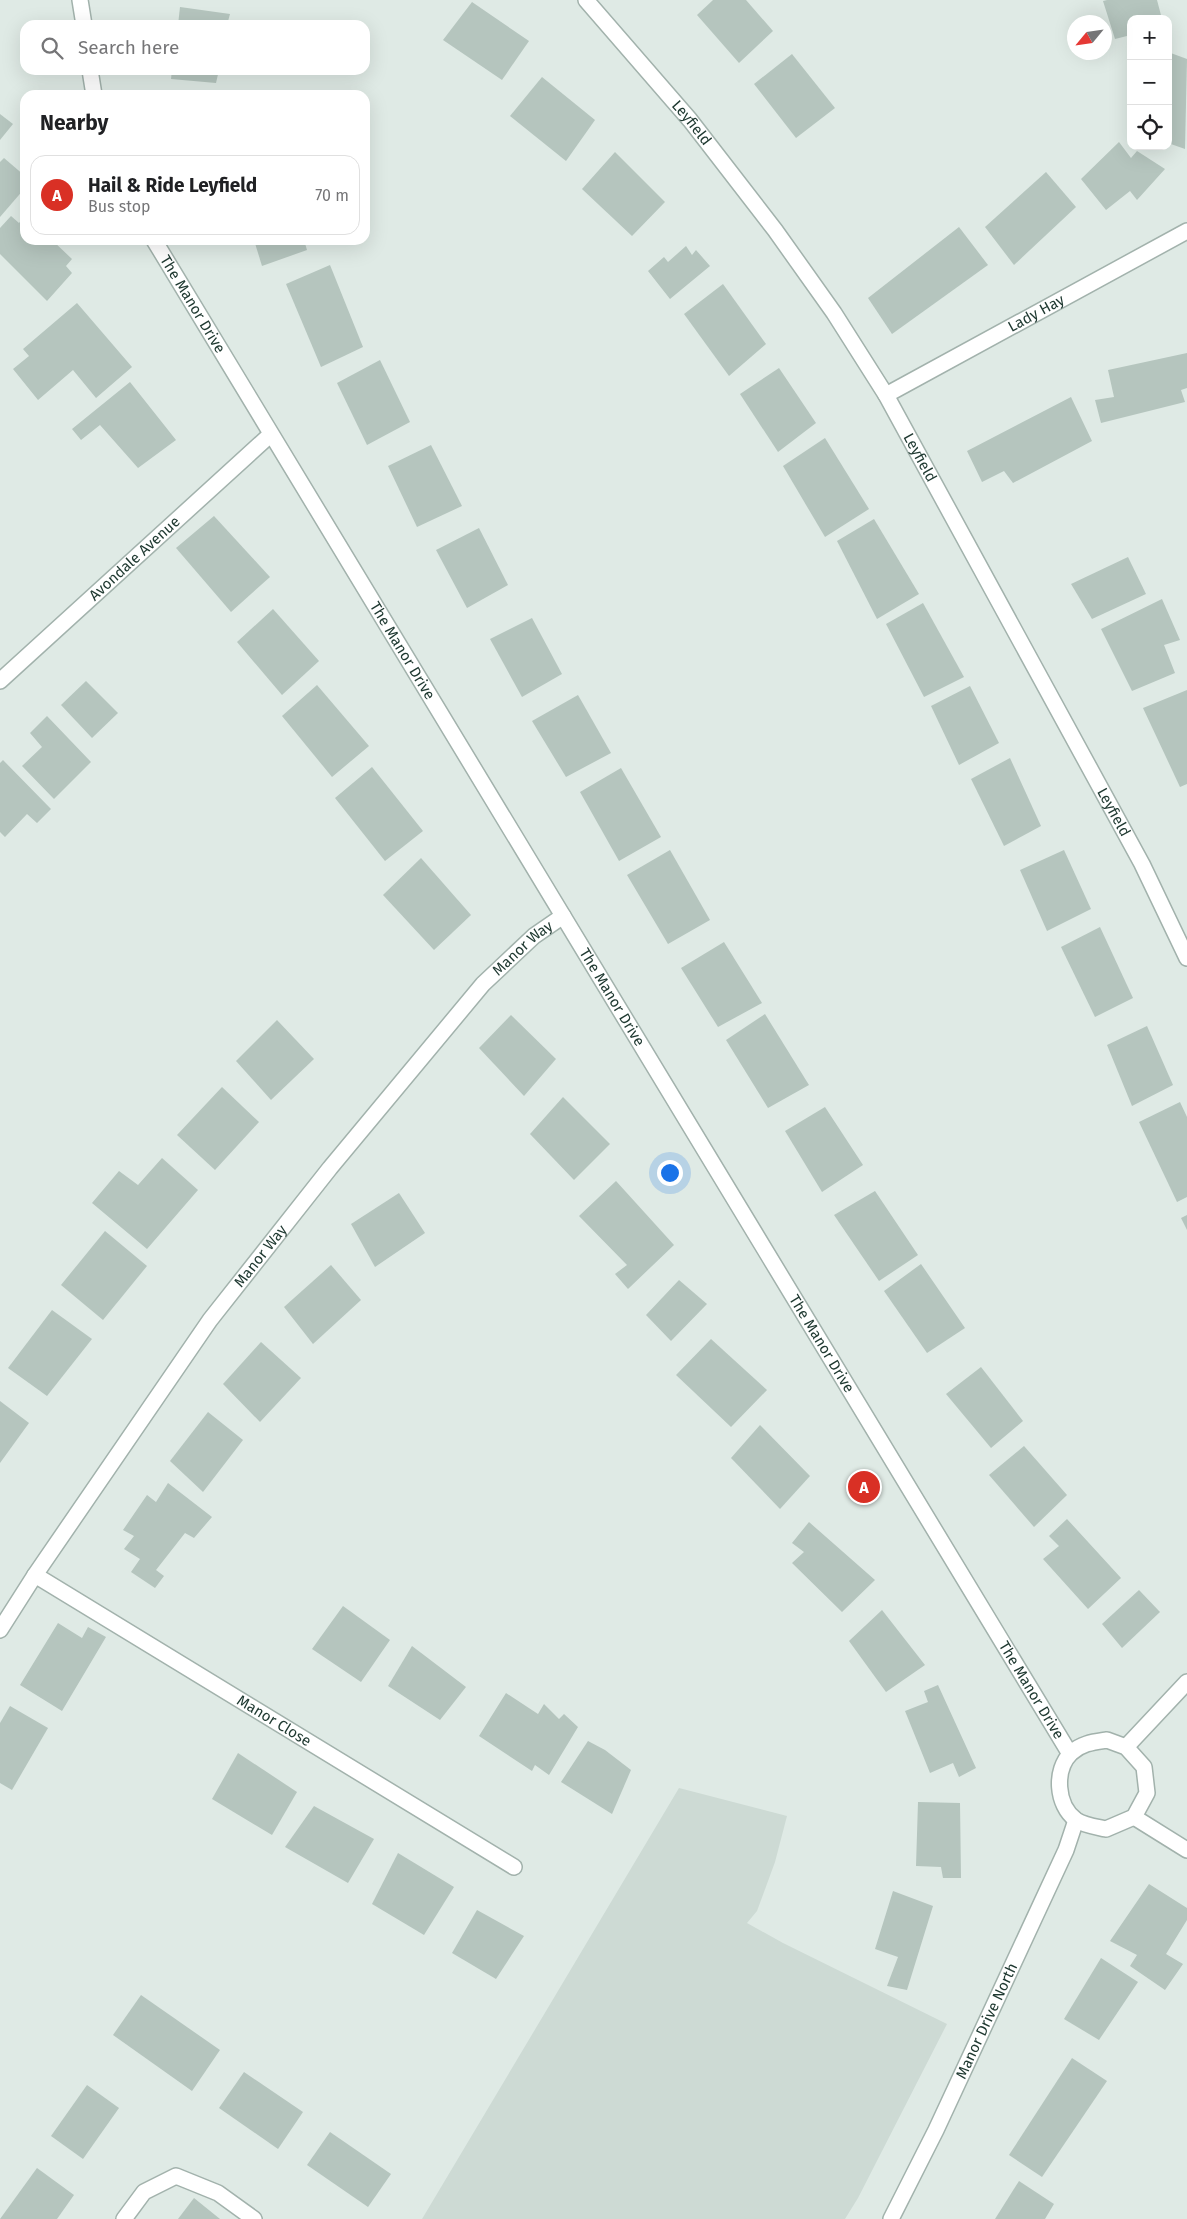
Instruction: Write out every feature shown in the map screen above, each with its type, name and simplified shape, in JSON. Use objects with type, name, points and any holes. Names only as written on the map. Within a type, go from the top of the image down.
[{"type":"street","points":[[80,0],[83,20]]},
{"type":"street","name":"Leyfield","points":[[586,0],[690,120],[775,230],[834,313],[886,395],[1142,864],[1187,958]]},
{"type":"street","points":[[91,75],[93,90]]},
{"type":"street","name":"Lady Hay","points":[[886,395],[1187,231]]},
{"type":"street","name":"The Manor Drive","points":[[157,245],[270,435],[1070,1754]]},
{"type":"street","name":"Avondale Avenue","points":[[0,681],[270,435]]},
{"type":"street","name":"Manor Way","points":[[0,1630],[35,1575],[210,1320],[318,1183],[484,984],[534,936],[563,916]]},
{"type":"street","name":"Manor Close","points":[[35,1575],[514,1867]]},
{"type":"street","points":[[1126,1747],[1187,1682]]},
{"type":"street","points":[[1108,1740],[1126,1747],[1144,1767],[1147,1794],[1134,1817],[1106,1829],[1076,1820],[1061,1800],[1059,1776],[1070,1754],[1087,1743],[1108,1740]]},
{"type":"street","points":[[1134,1817],[1187,1850]]},
{"type":"street","name":"Manor Drive North","points":[[891,2219],[936,2130],[1066,1850],[1076,1820]]},
{"type":"street","points":[[124,2219],[144,2192],[176,2176],[218,2193],[254,2219]]},
{"type":"shaded area","points":[[679,1788],[787,1816],[775,1862],[757,1911],[747,1923],[783,1943],[947,2024],[858,2198],[845,2219],[422,2219]]},
{"type":"building","points":[[713,0],[746,0],[773,31],[739,63],[697,15]]},
{"type":"building","points":[[1157,0],[1161,15],[1127,15],[1127,36],[1115,39],[1112,30],[1112,15],[1107,15],[1103,1]]},
{"type":"building","points":[[472,2],[529,41],[502,80],[443,40]]},
{"type":"building","points":[[180,7],[230,14],[228,20],[179,20]]},
{"type":"building","points":[[1172,53],[1187,59],[1185,149],[1172,144]]},
{"type":"building","points":[[792,54],[835,108],[796,138],[754,84]]},
{"type":"building","points":[[171,75],[218,75],[216,83],[171,79]]},
{"type":"building","points":[[542,77],[595,120],[566,161],[510,116]]},
{"type":"building","points":[[0,114],[13,124],[0,140]]},
{"type":"building","points":[[1119,142],[1131,158],[1137,151],[1165,169],[1137,200],[1130,191],[1106,210],[1081,179]]},
{"type":"building","points":[[615,152],[665,202],[632,236],[582,189]]},
{"type":"building","points":[[4,158],[20,172],[20,194],[0,217],[0,162]]},
{"type":"building","points":[[1046,172],[1076,207],[1014,265],[985,227]]},
{"type":"building","points":[[11,216],[19,223],[20,222],[20,245],[57,245],[72,259],[66,266],[72,273],[47,301],[0,254],[0,228]]},
{"type":"building","points":[[959,227],[988,265],[892,334],[868,298]]},
{"type":"building","points":[[256,245],[306,245],[307,250],[262,266]]},
{"type":"building","points":[[686,246],[692,255],[696,250],[710,266],[670,299],[648,271],[664,257],[668,262]]},
{"type":"building","points":[[330,265],[363,347],[321,367],[286,284]]},
{"type":"building","points":[[723,284],[766,344],[729,376],[684,314]]},
{"type":"building","points":[[77,303],[132,367],[96,398],[73,370],[38,400],[13,369],[29,356],[23,349]]},
{"type":"building","points":[[1187,353],[1187,388],[1181,390],[1185,402],[1101,423],[1095,400],[1114,397],[1108,370]]},
{"type":"building","points":[[380,360],[410,422],[367,445],[337,383]]},
{"type":"building","points":[[779,368],[816,423],[778,452],[740,394]]},
{"type":"building","points":[[130,382],[176,440],[138,468],[100,425],[81,440],[72,429]]},
{"type":"building","points":[[1071,397],[1092,441],[1013,483],[1004,471],[982,482],[967,451]]},
{"type":"building","points":[[825,438],[869,509],[825,537],[783,466]]},
{"type":"building","points":[[431,445],[462,506],[417,527],[388,466]]},
{"type":"building","points":[[214,516],[270,577],[231,612],[176,548]]},
{"type":"building","points":[[874,519],[919,594],[877,619],[837,541]]},
{"type":"building","points":[[479,528],[508,585],[467,608],[436,550]]},
{"type":"building","points":[[1128,557],[1146,594],[1092,619],[1071,584]]},
{"type":"building","points":[[1162,599],[1180,640],[1164,645],[1175,673],[1132,691],[1101,629]]},
{"type":"building","points":[[923,603],[964,677],[924,697],[886,624]]},
{"type":"building","points":[[273,609],[319,661],[282,695],[237,642]]},
{"type":"building","points":[[532,618],[562,674],[522,697],[490,639]]},
{"type":"building","points":[[86,681],[118,713],[92,738],[61,705]]},
{"type":"building","points":[[317,685],[369,746],[332,777],[282,716]]},
{"type":"building","points":[[970,686],[999,743],[959,765],[931,706]]},
{"type":"building","points":[[1187,690],[1187,784],[1180,787],[1143,708]]},
{"type":"building","points":[[578,695],[611,753],[566,777],[532,721]]},
{"type":"building","points":[[47,716],[91,762],[54,799],[22,766],[42,747],[30,733]]},
{"type":"building","points":[[1010,758],[1041,826],[1004,846],[971,779]]},
{"type":"building","points":[[3,760],[51,809],[37,823],[27,814],[5,837],[0,832],[0,763]]},
{"type":"building","points":[[372,767],[423,831],[385,861],[335,798]]},
{"type":"building","points":[[621,768],[661,837],[619,861],[580,792]]},
{"type":"building","points":[[670,850],[710,920],[668,944],[627,875]]},
{"type":"building","points":[[1064,850],[1091,909],[1047,931],[1020,870]]},
{"type":"building","points":[[421,858],[471,915],[434,950],[383,895]]},
{"type":"building","points":[[1100,927],[1133,998],[1095,1017],[1061,947]]},
{"type":"building","points":[[724,942],[762,1003],[718,1027],[681,968]]},
{"type":"building","points":[[765,1014],[809,1085],[768,1108],[726,1040]]},
{"type":"building","points":[[511,1015],[556,1059],[524,1096],[479,1048]]},
{"type":"building","points":[[277,1020],[314,1059],[271,1100],[236,1061]]},
{"type":"building","points":[[1147,1026],[1173,1085],[1132,1106],[1107,1045]]},
{"type":"building","points":[[222,1087],[259,1122],[215,1170],[177,1135]]},
{"type":"building","points":[[563,1097],[610,1144],[574,1180],[530,1134]]},
{"type":"building","points":[[1180,1102],[1187,1117],[1187,1197],[1177,1202],[1139,1122]]},
{"type":"building","points":[[825,1107],[863,1165],[822,1192],[785,1131]]},
{"type":"building","points":[[162,1158],[198,1190],[147,1249],[92,1203],[119,1171],[138,1185]]},
{"type":"building","points":[[616,1181],[674,1245],[628,1289],[615,1274],[627,1265],[579,1216]]},
{"type":"building","points":[[875,1191],[918,1255],[879,1281],[834,1215]]},
{"type":"building","points":[[399,1193],[425,1233],[375,1267],[351,1224]]},
{"type":"building","points":[[1187,1215],[1187,1230],[1181,1218]]},
{"type":"building","points":[[105,1231],[147,1266],[103,1320],[61,1285]]},
{"type":"building","points":[[921,1264],[965,1328],[927,1353],[884,1291]]},
{"type":"building","points":[[331,1265],[361,1300],[313,1344],[284,1307]]},
{"type":"building","points":[[679,1280],[707,1304],[671,1341],[646,1315]]},
{"type":"building","points":[[52,1310],[92,1339],[47,1396],[8,1368]]},
{"type":"building","points":[[711,1339],[767,1390],[731,1427],[676,1375]]},
{"type":"building","points":[[261,1342],[301,1378],[260,1422],[223,1384]]},
{"type":"building","points":[[981,1367],[1023,1421],[991,1448],[946,1394]]},
{"type":"building","points":[[0,1401],[29,1423],[0,1463]]},
{"type":"building","points":[[208,1412],[243,1440],[203,1492],[170,1461]]},
{"type":"building","points":[[760,1425],[810,1476],[780,1509],[731,1458]]},
{"type":"building","points":[[1024,1446],[1067,1495],[1034,1527],[989,1475]]},
{"type":"building","points":[[168,1483],[212,1517],[194,1538],[185,1533],[156,1570],[164,1576],[155,1588],[131,1572],[140,1559],[124,1549],[134,1536],[123,1530],[147,1495],[156,1502]]},
{"type":"building","points":[[1067,1519],[1121,1578],[1088,1609],[1043,1559],[1059,1546],[1049,1536]]},
{"type":"building","points":[[809,1522],[875,1580],[842,1612],[792,1563],[804,1552],[792,1543]]},
{"type":"building","points":[[1139,1590],[1160,1612],[1122,1648],[1102,1624]]},
{"type":"building","points":[[343,1606],[390,1640],[361,1682],[312,1649]]},
{"type":"building","points":[[882,1610],[925,1665],[886,1692],[849,1641]]},
{"type":"building","points":[[58,1623],[82,1638],[88,1627],[106,1637],[62,1711],[20,1685]]},
{"type":"building","points":[[412,1646],[466,1687],[440,1720],[388,1686]]},
{"type":"building","points":[[938,1685],[976,1768],[959,1777],[953,1763],[930,1773],[905,1711],[928,1702],[924,1691]]},
{"type":"building","points":[[506,1693],[538,1714],[544,1704],[559,1719],[564,1714],[578,1727],[549,1775],[535,1765],[532,1771],[479,1736]]},
{"type":"building","points":[[10,1706],[48,1728],[12,1790],[0,1783],[0,1723]]},
{"type":"building","points":[[588,1741],[605,1750],[631,1770],[612,1814],[561,1782]]},
{"type":"building","points":[[238,1753],[297,1792],[272,1835],[212,1799]]},
{"type":"building","points":[[918,1802],[960,1803],[961,1878],[943,1878],[941,1867],[916,1866]]},
{"type":"building","points":[[314,1806],[374,1839],[348,1883],[285,1847]]},
{"type":"building","points":[[398,1853],[454,1887],[424,1935],[372,1904]]},
{"type":"building","points":[[1149,1884],[1187,1908],[1187,1920],[1166,1954],[1183,1964],[1165,1990],[1130,1966],[1137,1955],[1110,1941]]},
{"type":"building","points":[[893,1891],[933,1906],[907,1990],[887,1986],[898,1957],[875,1949]]},
{"type":"building","points":[[477,1910],[524,1936],[496,1979],[452,1953]]},
{"type":"building","points":[[1101,1958],[1138,1982],[1099,2040],[1064,2019]]},
{"type":"building","points":[[141,1995],[220,2050],[192,2091],[113,2035]]},
{"type":"building","points":[[1072,2058],[1107,2081],[1042,2177],[1009,2155]]},
{"type":"building","points":[[244,2072],[303,2112],[278,2149],[219,2108]]},
{"type":"building","points":[[87,2085],[119,2108],[83,2159],[51,2136]]},
{"type":"building","points":[[330,2132],[391,2174],[368,2207],[307,2165]]},
{"type":"building","points":[[37,2168],[74,2195],[57,2219],[0,2219]]},
{"type":"building","points":[[1019,2181],[1054,2204],[1045,2219],[995,2219]]},
{"type":"building","points":[[194,2198],[220,2219],[178,2219]]},
{"type":"place","name":"Hail & Ride Leyfield","points":[[864,1487]]}]
